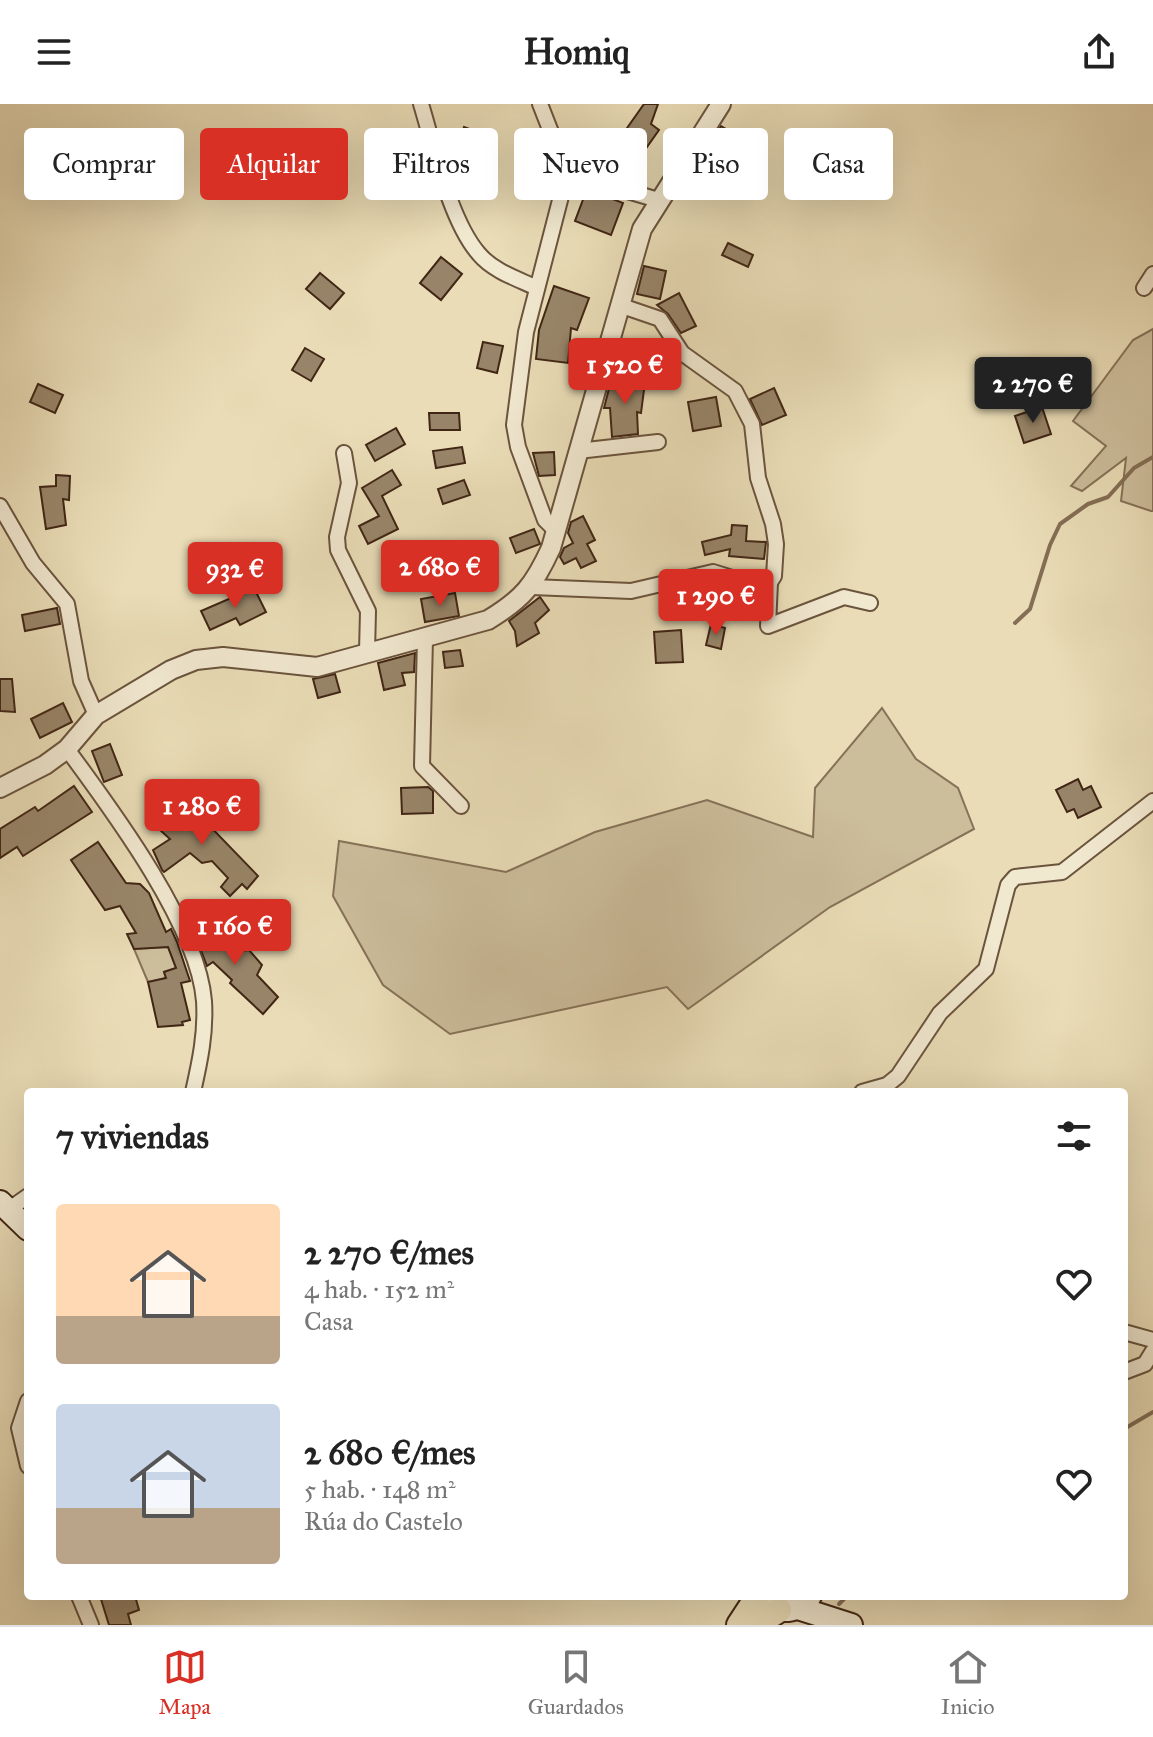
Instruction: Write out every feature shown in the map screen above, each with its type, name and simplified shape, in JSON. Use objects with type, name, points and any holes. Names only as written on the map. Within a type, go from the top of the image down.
[{"type":"highway","points":[[739,1625],[787,1600]]},
{"type":"highway","points":[[756,1625],[787,1600]]},
{"type":"main road","points":[[4,1206],[24,1225]]},
{"type":"main road","points":[[787,1600],[851,1625]]},
{"type":"street","points":[[421,104],[462,230],[480,256],[507,275],[537,288]]},
{"type":"street","points":[[540,104],[549,128]]},
{"type":"street","points":[[0,788],[45,765],[67,749],[96,715],[171,670],[196,660],[223,657],[317,667],[488,620],[513,605],[532,587],[556,531],[642,229],[721,104]]},
{"type":"street","points":[[647,197],[658,200]]},
{"type":"street","points":[[556,531],[545,520],[518,447],[514,425],[516,395],[537,288],[560,200]]},
{"type":"street","points":[[1144,288],[1153,274]]},
{"type":"street","points":[[619,305],[660,319],[682,353],[735,391],[752,424],[758,478],[776,544],[768,626],[844,597],[870,603]]},
{"type":"street","points":[[578,451],[658,442]]},
{"type":"street","points":[[344,453],[349,483],[337,537],[338,550],[368,611],[367,652]]},
{"type":"street","points":[[0,506],[33,563],[67,604],[81,681],[96,715]]},
{"type":"street","points":[[532,587],[631,591],[713,572],[745,582],[770,582]]},
{"type":"street","points":[[425,638],[422,766],[461,806]]},
{"type":"street","points":[[67,749],[163,889],[190,950],[204,997],[204,1043],[194,1088]]},
{"type":"street","points":[[876,1088],[887,1085],[898,1076],[940,1013],[986,969],[1008,885],[1015,877],[1062,872],[1153,801]]},
{"type":"street","points":[[4,1206],[24,1198]]},
{"type":"street","points":[[1128,1333],[1153,1340]]},
{"type":"street","points":[[1128,1370],[1145,1364],[1153,1351]]},
{"type":"street","points":[[24,1413],[19,1428],[24,1449]]},
{"type":"street","points":[[81,1600],[91,1625]]},
{"type":"shaded area","points":[[1153,329],[1151,511],[1121,501],[1126,458],[1082,491],[1071,486],[1106,446],[1073,421],[1133,340]]},
{"type":"shaded area","points":[[882,708],[916,759],[958,788],[974,829],[830,907],[688,1009],[667,987],[450,1034],[383,985],[333,896],[339,841],[506,872],[595,832],[707,800],[813,837],[815,788]]},
{"type":"shaded area","points":[[168,947],[176,968],[164,972],[166,978],[148,982],[134,949]]},
{"type":"building","points":[[644,104],[658,104],[651,124],[659,130],[647,147],[647,128],[627,128]]},
{"type":"building","points":[[583,200],[615,200],[623,203],[611,235],[575,221]]},
{"type":"building","points":[[728,243],[753,255],[748,267],[722,255]]},
{"type":"building","points":[[441,257],[462,274],[441,300],[420,283]]},
{"type":"building","points":[[644,266],[666,271],[660,299],[637,294]]},
{"type":"building","points":[[320,273],[344,293],[330,309],[306,289]]},
{"type":"building","points":[[554,286],[589,298],[577,330],[571,328],[568,363],[536,359],[539,330]]},
{"type":"building","points":[[679,293],[696,326],[681,333],[668,314],[657,305]]},
{"type":"building","points":[[483,342],[503,346],[497,373],[477,368]]},
{"type":"building","points":[[305,348],[324,359],[311,381],[292,370]]},
{"type":"building","points":[[612,377],[645,382],[641,413],[637,412],[638,434],[612,437],[610,408],[604,408]]},
{"type":"building","points":[[38,384],[63,395],[55,413],[30,402]]},
{"type":"building","points":[[774,388],[786,415],[762,425],[750,399]]},
{"type":"building","points":[[716,397],[721,426],[693,431],[688,402]]},
{"type":"building","points":[[1042,407],[1051,434],[1024,443],[1015,416]]},
{"type":"building","points":[[429,413],[459,413],[460,430],[430,430]]},
{"type":"building","points":[[396,428],[405,444],[375,461],[366,445]]},
{"type":"building","points":[[462,447],[465,463],[436,468],[433,451]]},
{"type":"building","points":[[554,452],[555,475],[539,476],[533,453]]},
{"type":"building","points":[[392,470],[401,485],[382,496],[398,529],[368,544],[359,526],[379,516],[362,488]]},
{"type":"building","points":[[56,475],[70,476],[69,500],[63,499],[66,525],[46,529],[40,487],[56,486]]},
{"type":"building","points":[[464,480],[470,495],[443,504],[438,489]]},
{"type":"building","points":[[583,516],[595,540],[587,544],[596,561],[581,568],[576,558],[564,564],[560,557],[564,548],[573,543],[568,533],[571,522]]},
{"type":"building","points":[[732,525],[747,526],[746,541],[766,542],[764,559],[729,556],[730,549],[705,555],[702,542],[731,535]]},
{"type":"building","points":[[534,529],[540,544],[516,553],[510,538]]},
{"type":"building","points":[[713,582],[717,584],[719,593],[687,599],[688,606],[670,610],[667,593]]},
{"type":"building","points":[[254,588],[266,612],[240,625],[236,618],[210,630],[201,611]]},
{"type":"building","points":[[455,593],[459,616],[425,622],[421,599]]},
{"type":"building","points":[[540,597],[549,610],[535,623],[539,633],[517,646],[515,631],[509,621]]},
{"type":"building","points":[[57,608],[60,624],[25,631],[22,615]]},
{"type":"building","points":[[711,624],[725,628],[721,649],[706,645]]},
{"type":"building","points":[[681,630],[683,662],[656,663],[654,632]]},
{"type":"building","points":[[460,650],[463,666],[445,668],[443,652]]},
{"type":"building","points":[[415,653],[414,672],[402,673],[405,685],[384,690],[378,663]]},
{"type":"building","points":[[335,674],[340,692],[318,698],[313,679]]},
{"type":"building","points":[[0,679],[12,679],[15,712],[0,711]]},
{"type":"building","points":[[63,703],[72,722],[40,738],[31,719]]},
{"type":"building","points":[[110,744],[122,775],[104,782],[92,751]]},
{"type":"building","points":[[1078,779],[1083,790],[1091,786],[1101,807],[1078,818],[1074,809],[1067,812],[1056,790]]},
{"type":"building","points":[[74,786],[92,812],[23,856],[17,847],[0,858],[0,829],[35,807],[38,811]]},
{"type":"building","points":[[428,787],[433,791],[433,813],[402,814],[401,788]]},
{"type":"building","points":[[192,797],[207,811],[201,817],[258,876],[247,889],[242,884],[230,896],[221,887],[228,878],[212,861],[202,863],[190,853],[164,872],[162,870],[153,850],[170,839],[160,830]]},
{"type":"building","points":[[98,842],[126,883],[140,884],[149,893],[166,932],[171,929],[190,981],[181,983],[190,1020],[182,1022],[183,1025],[158,1027],[148,982],[166,978],[164,972],[176,968],[168,947],[134,949],[127,934],[136,933],[120,906],[105,910],[71,860]]},
{"type":"building","points":[[202,917],[209,934],[215,930],[231,952],[249,950],[262,965],[257,975],[278,997],[263,1014],[213,962],[207,966],[190,922]]},
{"type":"building","points":[[101,1600],[136,1600],[139,1610],[128,1614],[131,1625],[109,1625]]},
{"type":"waterway","points":[[1015,623],[1030,609],[1050,545],[1060,524],[1088,504],[1108,497],[1134,468],[1153,457]]},
{"type":"waterway","points":[[1128,1427],[1153,1412]]},
{"type":"waterway","points":[[839,1604],[843,1600]]}]
